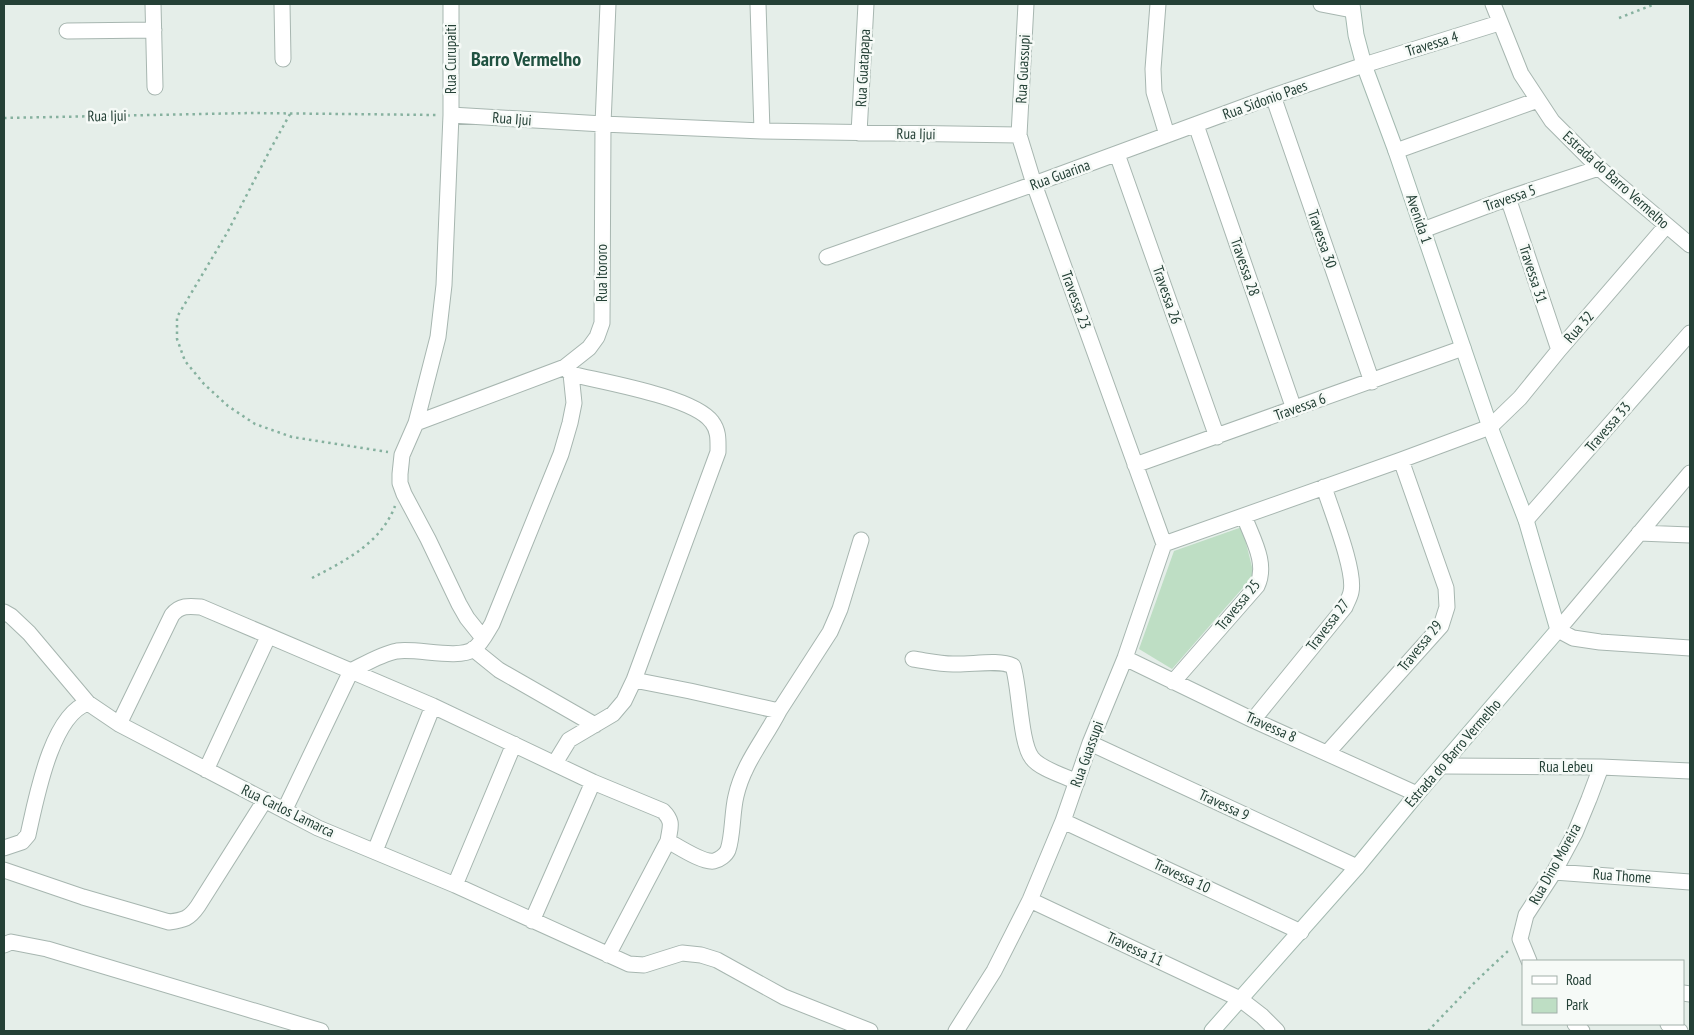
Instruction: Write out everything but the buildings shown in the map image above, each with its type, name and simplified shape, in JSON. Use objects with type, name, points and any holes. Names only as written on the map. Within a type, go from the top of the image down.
[{"type":"street","points":[[153,4],[155,87]]},
{"type":"street","points":[[282,4],[283,59]]},
{"type":"street","name":"Rua Curupaiti","points":[[400,483],[402,455],[416,423],[438,337],[444,285],[451,115],[451,4]]},
{"type":"street","name":"Rua Itororo","points":[[416,423],[568,370],[597,337],[602,323],[603,124],[608,4]]},
{"type":"street","points":[[758,4],[762,131]]},
{"type":"street","name":"Rua Guatapapa","points":[[859,133],[866,4]]},
{"type":"street","name":"Rua Guassupi","points":[[1020,135],[1026,4]]},
{"type":"street","points":[[1158,4],[1153,69],[1154,92],[1167,136]]},
{"type":"street","points":[[1320,4],[1352,7]]},
{"type":"street","name":"Estrada do Barro Vermelho","points":[[1493,4],[1521,74],[1552,121],[1599,168],[1690,245]]},
{"type":"street","name":"Avenida 1","points":[[1352,7],[1364,65],[1396,151],[1490,427],[1526,520],[1558,630]]},
{"type":"street","name":"Travessa 4","points":[[1364,65],[1499,23]]},
{"type":"street","points":[[67,31],[154,30]]},
{"type":"street","name":"Rua Sidonio Paes","points":[[1167,136],[1273,96],[1364,65]]},
{"type":"street","name":"Travessa 30","points":[[1273,96],[1372,382]]},
{"type":"street","points":[[1396,151],[1538,100]]},
{"type":"street","name":"Rua Ijui","points":[[451,115],[762,131],[1020,135]]},
{"type":"street","name":"Travessa 28","points":[[1196,124],[1294,409]]},
{"type":"street","name":"Travessa 23","points":[[1020,135],[1034,184],[1136,464]]},
{"type":"street","name":"Rua Guarina","points":[[827,257],[1167,136]]},
{"type":"street","name":"Travessa 26","points":[[1117,154],[1217,437]]},
{"type":"street","name":"Travessa 5","points":[[1423,230],[1508,198],[1599,168]]},
{"type":"street","name":"Travessa 31","points":[[1508,198],[1559,350]]},
{"type":"street","name":"Rua 32","points":[[1490,427],[1520,398],[1666,226]]},
{"type":"street","name":"Travessa 33","points":[[1526,520],[1690,333]]},
{"type":"street","name":"Travessa 6","points":[[1136,464],[1217,437],[1463,348]]},
{"type":"street","points":[[285,809],[351,671],[395,651],[416,650],[451,654],[462,653],[478,644],[492,624],[561,454],[574,403],[568,370],[679,401],[700,410],[713,422],[718,435],[718,452],[634,680],[624,701],[613,714],[569,740],[555,764]]},
{"type":"street","points":[[1136,464],[1164,544],[1490,427]]},
{"type":"street","name":"Travessa 29","points":[[1328,752],[1441,626],[1447,607],[1446,588],[1401,460]]},
{"type":"street","name":"Estrada do Barro Vermelho","points":[[1212,1031],[1357,867],[1690,473]]},
{"type":"street","points":[[400,483],[478,644],[499,670],[595,725]]},
{"type":"street","name":"Travessa 27","points":[[1253,720],[1345,607],[1351,592],[1352,579],[1349,563],[1324,487]]},
{"type":"street","name":"Travessa 25","points":[[1173,682],[1256,586],[1261,577],[1261,564],[1244,516]]},
{"type":"street","points":[[1639,533],[1690,536]]},
{"type":"street","points":[[668,841],[704,860],[713,862],[722,858],[728,851],[735,798],[741,777],[779,711],[830,632],[840,609],[861,540]]},
{"type":"street","name":"Rua Guassupi","points":[[956,1031],[994,970],[1030,900],[1063,821],[1090,743],[1126,658],[1164,544]]},
{"type":"street","points":[[119,724],[172,615],[177,609],[188,606],[201,607],[432,706],[593,782],[663,811],[670,818],[671,824],[668,841],[608,955]]},
{"type":"street","name":"Rua Carlos Lamarca","points":[[4,612],[29,632],[88,703],[119,724],[285,809],[318,828],[455,885],[628,964],[644,965],[682,954],[701,955],[717,960],[784,997],[870,1031]]},
{"type":"street","points":[[1558,630],[1573,638],[1600,642],[1690,648]]},
{"type":"street","points":[[206,770],[268,637]]},
{"type":"street","name":"Travessa 8","points":[[1126,658],[1253,720],[1328,752],[1417,794]]},
{"type":"street","points":[[914,659],[950,664],[1007,663],[1013,666],[1023,728],[1028,751],[1032,759],[1040,765],[1077,782]]},
{"type":"street","points":[[634,680],[779,711]]},
{"type":"street","points":[[4,848],[22,842],[28,835],[42,776],[51,751],[66,719],[79,706],[88,703]]},
{"type":"street","points":[[374,851],[432,706]]},
{"type":"street","name":"Travessa 9","points":[[1090,743],[1357,867]]},
{"type":"street","points":[[455,885],[514,744]]},
{"type":"street","name":"Rua Lebeu","points":[[1442,766],[1600,767],[1690,771]]},
{"type":"street","name":"Rua Dino Moreira","points":[[1520,940],[1526,916],[1554,872],[1574,833],[1600,767]]},
{"type":"street","points":[[532,921],[593,782]]},
{"type":"street","points":[[4,870],[83,897],[169,922],[181,921],[190,917],[198,906],[265,800]]},
{"type":"street","name":"Travessa 10","points":[[1063,821],[1301,932]]},
{"type":"street","name":"Rua Thome","points":[[1554,872],[1690,882]]},
{"type":"street","name":"Travessa 11","points":[[1030,900],[1240,999],[1262,1016],[1277,1031]]},
{"type":"street","points":[[1520,940],[1529,960]]},
{"type":"street","points":[[4,945],[11,942],[47,949],[321,1031]]},
{"type":"path","points":[[1619,18],[1655,4]]},
{"type":"path","name":"Rua Ijui","points":[[4,118],[251,113],[451,115]]},
{"type":"path","points":[[290,114],[227,233],[177,317],[177,339],[185,361],[204,384],[228,406],[255,424],[292,437],[402,455]]},
{"type":"path","points":[[312,578],[348,559],[380,532],[392,515],[400,483]]},
{"type":"path","points":[[1428,1031],[1476,981],[1520,940]]},
{"type":"green space","points":[[1242,527],[1254,575],[1172,669],[1139,649],[1174,551]]},
{"type":"district","name":"Barro Vermelho","points":[[526,59]]}]
